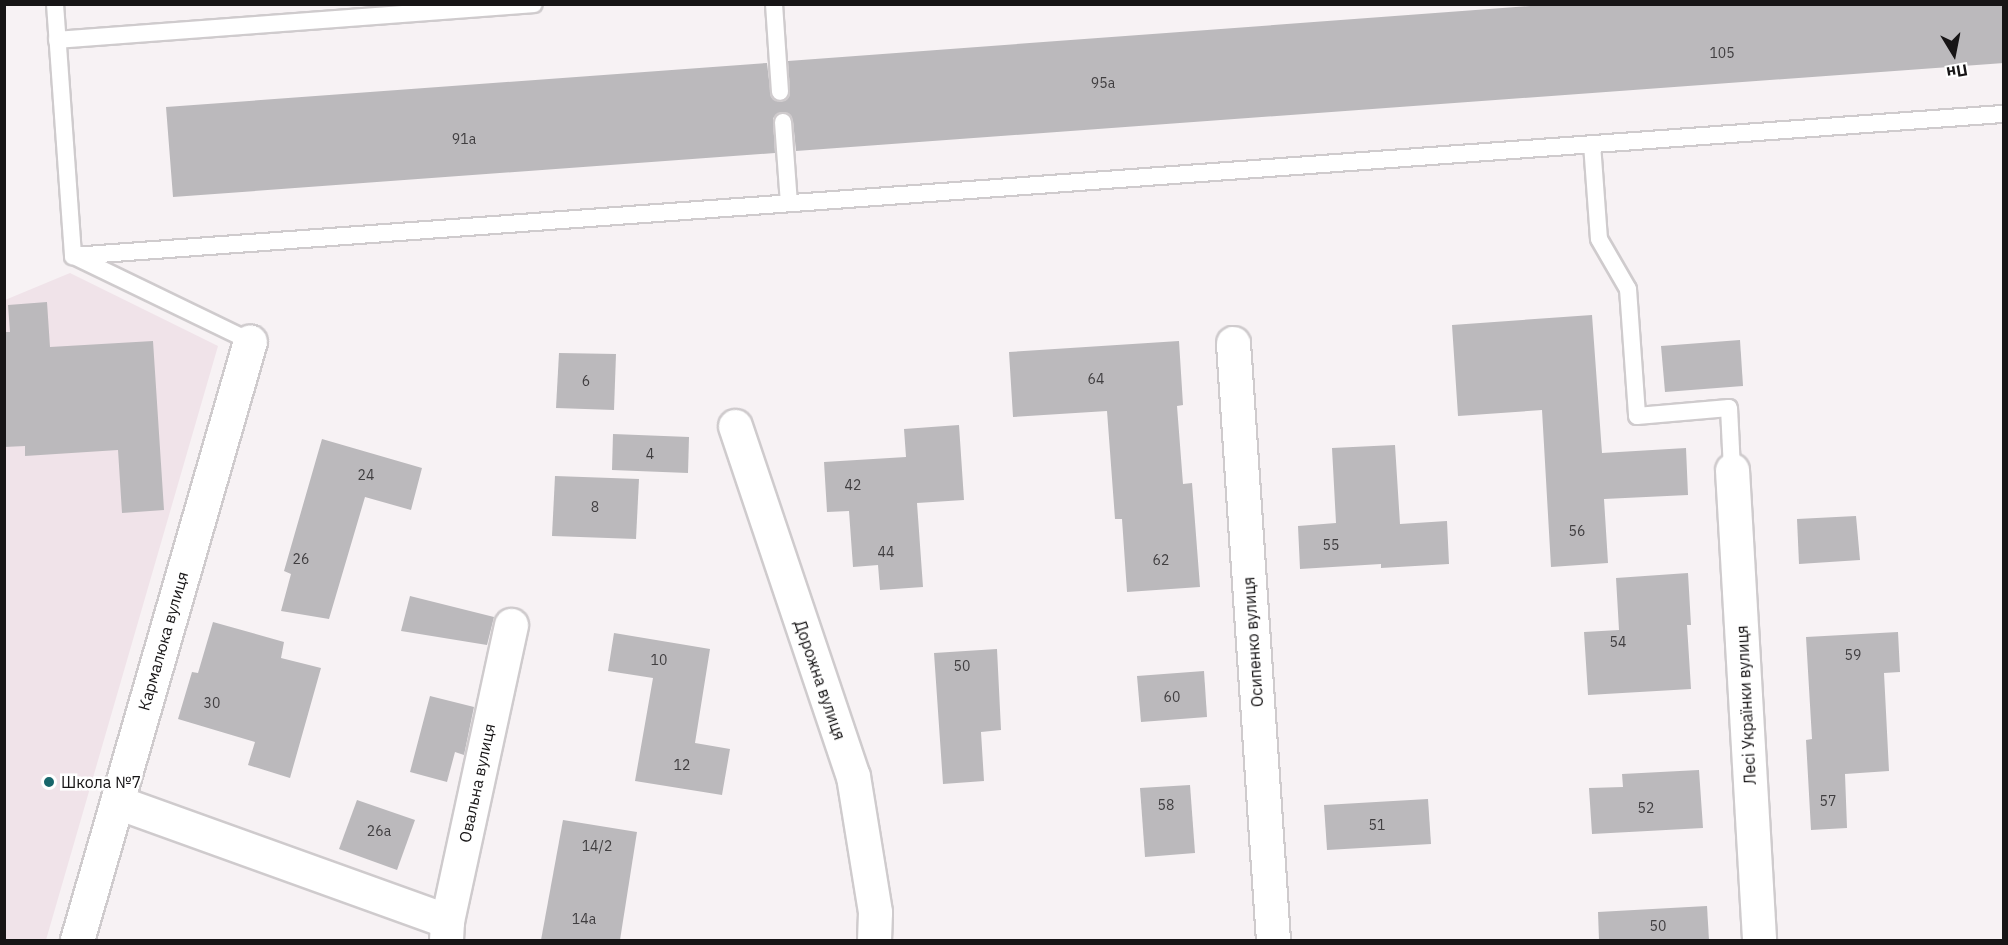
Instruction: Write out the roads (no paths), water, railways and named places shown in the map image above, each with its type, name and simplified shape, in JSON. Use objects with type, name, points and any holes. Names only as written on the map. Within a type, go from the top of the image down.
[{"type":"street","name":"Кармалюка вулиця","points":[[77,940],[250,341]]},
{"type":"street","name":"Осипенко вулиця","points":[[1233,343],[1274,940]]},
{"type":"street","name":"Дорожна вулиця","points":[[735,426],[853,776],[875,912],[874,940]]},
{"type":"street","name":"Лесі Українки вулиця","points":[[1732,470],[1759,940]]},
{"type":"street","name":"Овальна вулиця","points":[[446,931],[511,625]]},
{"type":"street","points":[[117,802],[446,931]]},
{"type":"lane","points":[[54,4],[73,256]]},
{"type":"lane","points":[[57,40],[316,12],[534,4]]},
{"type":"lane","points":[[774,4],[780,92]]},
{"type":"lane","points":[[73,256],[2004,114]]},
{"type":"lane","points":[[783,122],[789,203]]},
{"type":"lane","points":[[1592,144],[1599,239],[1628,289],[1637,416],[1729,408],[1732,470]]},
{"type":"lane","points":[[73,256],[250,341]]},
{"type":"place","name":"Школа №7","points":[[49,782]]}]
